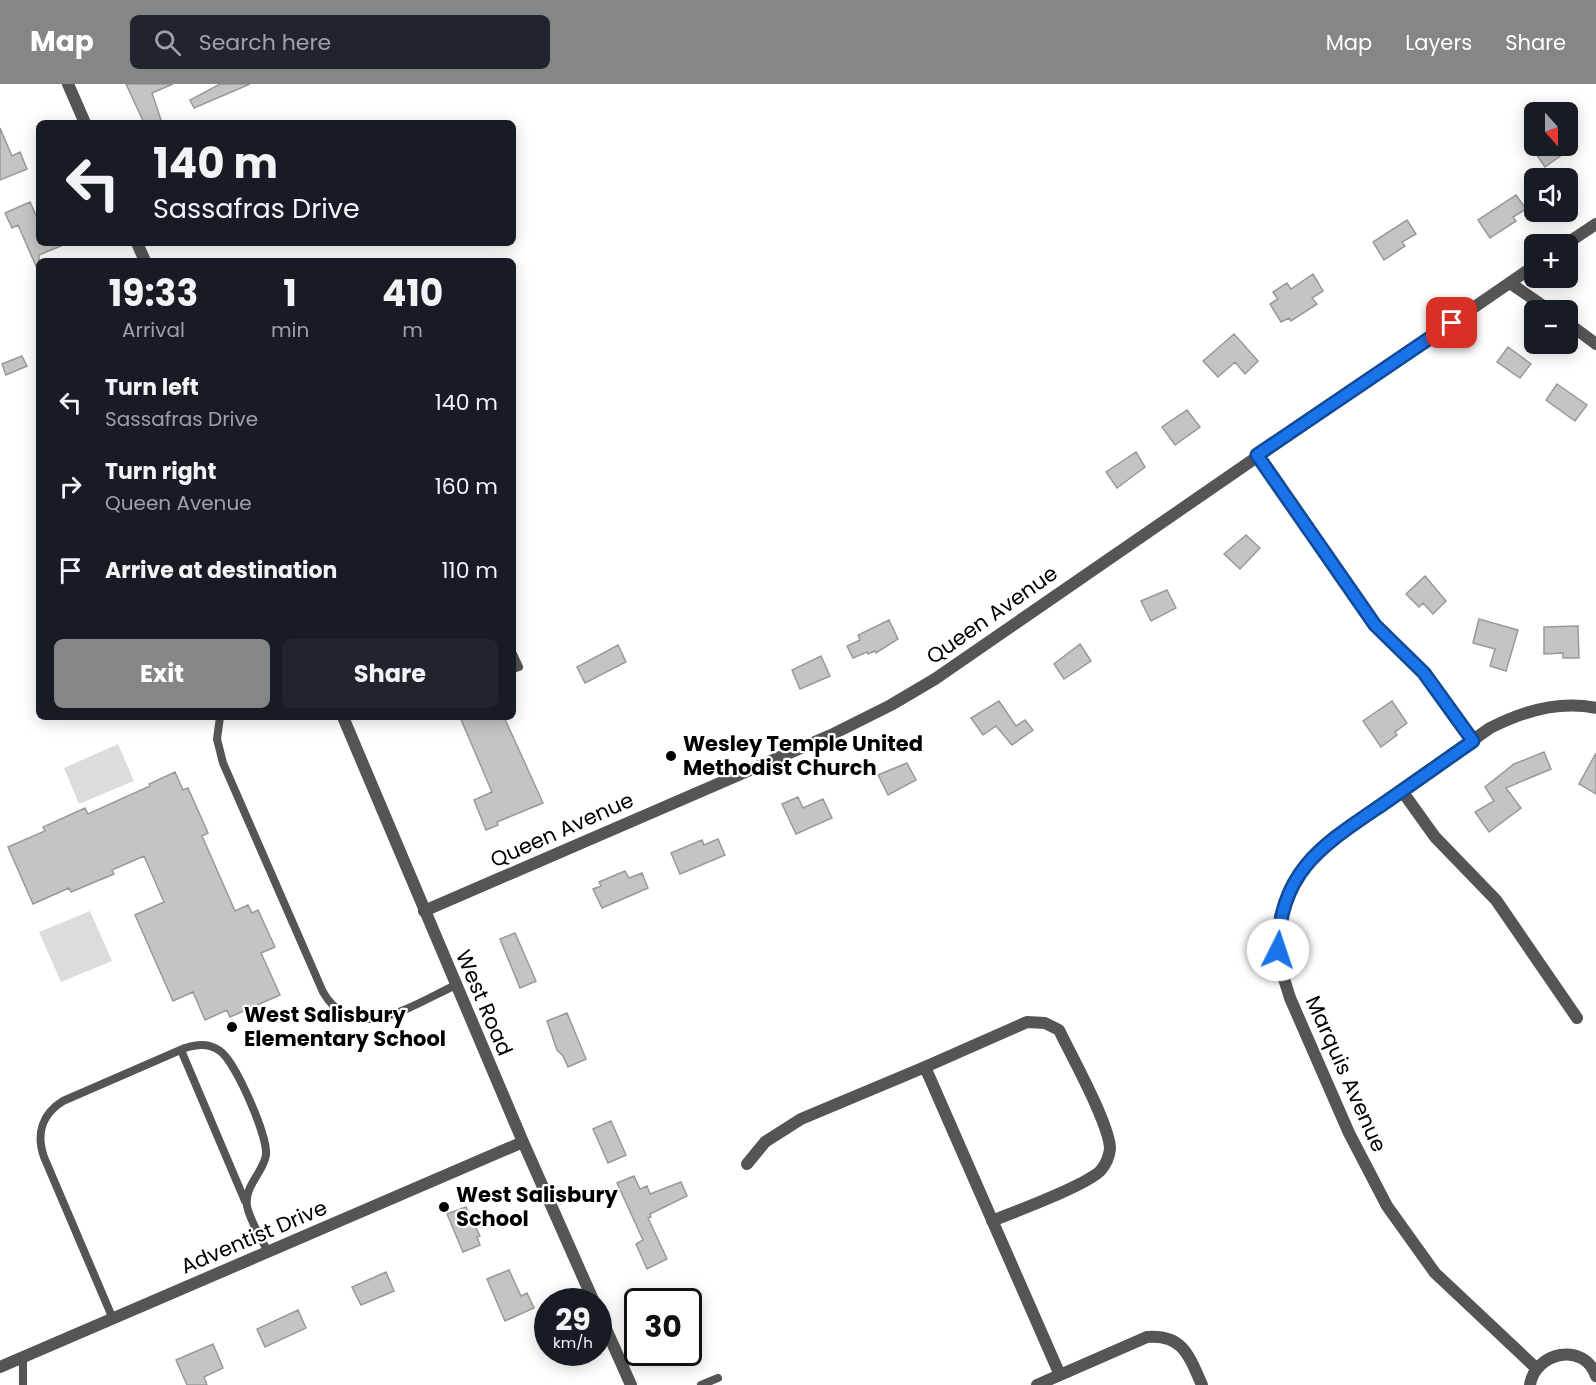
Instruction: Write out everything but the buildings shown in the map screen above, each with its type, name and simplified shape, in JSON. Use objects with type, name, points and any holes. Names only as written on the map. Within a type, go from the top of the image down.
[{"type":"street","points":[[68,84],[84,120]]},
{"type":"street","points":[[1578,236],[1596,224]]},
{"type":"street","name":"Queen Avenue","points":[[424,911],[820,739],[891,705],[935,679],[1524,273]]},
{"type":"street","points":[[1510,283],[1535,300]]},
{"type":"street","points":[[1578,330],[1596,344]]},
{"type":"street","points":[[1257,455],[1375,625],[1424,673],[1473,741]]},
{"type":"street","name":"Marquis Avenue","points":[[1536,1368],[1435,1273],[1387,1206],[1348,1133],[1290,998],[1280,966],[1278,950],[1281,917],[1288,894],[1300,872],[1321,848],[1473,741],[1512,717],[1533,710],[1561,705],[1596,708]]},
{"type":"street","name":"West Road","points":[[344,720],[523,1142],[588,1288]]},
{"type":"street","points":[[1402,791],[1435,837],[1496,900],[1577,1018]]},
{"type":"street","points":[[747,1164],[765,1142],[801,1119],[1027,1022],[1045,1023],[1059,1030],[1106,1130],[1110,1149],[1107,1161],[1099,1172],[1085,1181],[992,1221]]},
{"type":"street","points":[[925,1067],[1060,1375]]},
{"type":"street","name":"Adventist Drive","points":[[0,1367],[523,1142]]},
{"type":"street","points":[[1037,1385],[1147,1337],[1164,1335],[1177,1341],[1186,1353],[1202,1385]]},
{"type":"street","points":[[612,1342],[631,1385]]},
{"type":"street","points":[[1530,1385],[1536,1368],[1550,1356],[1565,1353],[1578,1356],[1587,1362],[1596,1376]]},
{"type":"lane","points":[[220,720],[217,740],[221,757],[323,992],[332,1005],[349,1017],[370,1021],[456,985]]},
{"type":"lane","points":[[113,1318],[44,1157],[39,1138],[40,1129],[48,1113],[63,1101],[181,1050],[194,1046],[212,1046],[227,1056],[261,1130],[266,1155],[250,1188],[247,1205]]},
{"type":"lane","points":[[181,1050],[268,1252]]},
{"type":"lane","points":[[23,1358],[23,1385]]},
{"type":"lane","points":[[701,1385],[718,1378]]},
{"type":"shaded area","points":[[118,744],[134,781],[79,804],[64,768]]},
{"type":"shaded area","points":[[90,911],[112,961],[61,982],[39,932]]},
{"type":"place","name":"Wesley Temple United Methodist Church","points":[[671,756]]},
{"type":"place","name":"West Salisbury Elementary School","points":[[232,1027]]},
{"type":"place","name":"West Salisbury School","points":[[444,1207]]},
{"type":"route","points":[[1278,950],[1278,934],[1285,902],[1291,886],[1310,859],[1334,837],[1473,741],[1424,673],[1375,625],[1257,455],[1452,323]]}]
